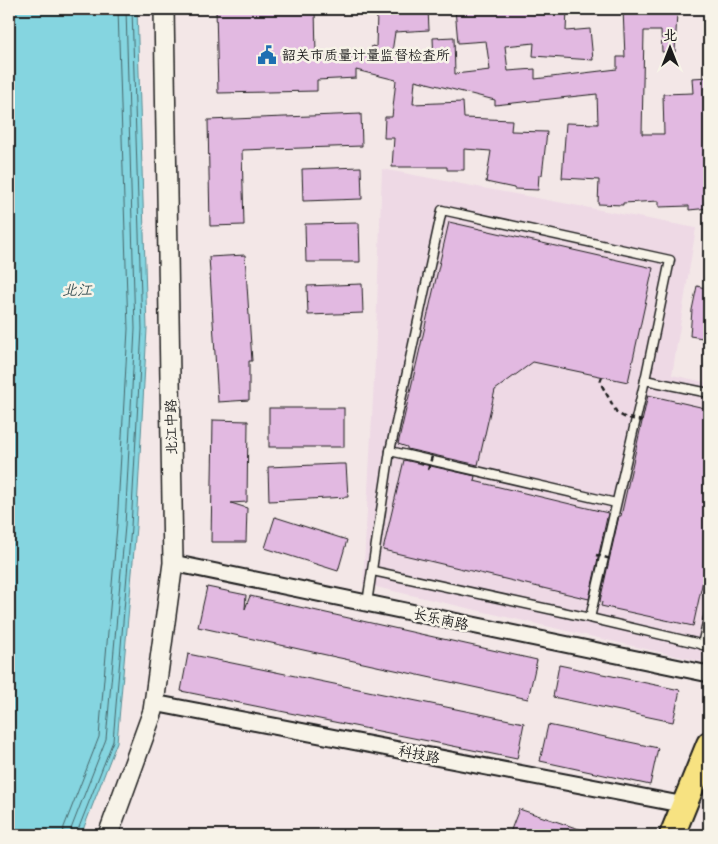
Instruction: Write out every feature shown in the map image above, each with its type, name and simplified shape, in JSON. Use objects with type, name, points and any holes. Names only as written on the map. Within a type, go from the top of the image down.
[{"type":"main road","points":[[672,835],[709,744]]},
{"type":"street","name":"北江中路","points":[[108,835],[153,711],[173,563],[164,9]]},
{"type":"street","name":"长乐南路","points":[[173,563],[709,674]]},
{"type":"street","name":"科技路","points":[[154,703],[685,804]]},
{"type":"lane","points":[[367,603],[390,450],[442,210],[670,260],[590,618]]},
{"type":"lane","points":[[644,380],[709,392]]},
{"type":"lane","points":[[390,450],[616,503]]},
{"type":"lane","points":[[373,570],[706,646],[709,614]]},
{"type":"path","points":[[602,377],[600,382],[618,413],[624,417],[642,421]]},
{"type":"path","points":[[428,470],[433,453]]},
{"type":"path","points":[[596,555],[612,559]]},
{"type":"shaded area","points":[[382,169],[696,228],[672,375],[709,383],[709,658],[707,663],[363,584],[375,361]]},
{"type":"water","name":"北江","points":[[9,9],[137,9],[147,329],[136,527],[117,742],[81,835],[9,835]]},
{"type":"building","points":[[216,9],[315,9],[316,55],[370,54],[372,46],[376,47],[377,13],[401,14],[401,10],[428,9],[429,30],[395,32],[392,52],[434,62],[433,38],[454,37],[455,74],[490,70],[486,41],[458,43],[455,9],[567,9],[566,31],[590,29],[593,60],[533,56],[534,43],[505,46],[508,71],[535,69],[535,79],[617,69],[617,57],[625,57],[623,9],[652,9],[652,13],[677,12],[675,52],[662,52],[661,31],[644,31],[642,134],[664,134],[663,94],[693,93],[692,78],[709,77],[709,208],[689,210],[689,206],[659,207],[659,201],[623,203],[623,205],[598,204],[599,180],[562,178],[566,123],[598,124],[597,94],[495,105],[495,100],[415,80],[413,104],[463,102],[464,118],[512,120],[511,131],[547,132],[542,175],[539,174],[538,190],[514,189],[486,182],[491,151],[464,149],[464,170],[447,170],[447,167],[392,167],[394,138],[384,138],[385,117],[392,117],[396,80],[356,70],[356,78],[317,80],[317,91],[218,93]]},
{"type":"building","points":[[361,114],[362,146],[242,150],[244,225],[210,226],[208,120]]},
{"type":"building","points":[[361,167],[362,199],[303,201],[302,169]]},
{"type":"building","points":[[449,222],[653,268],[628,382],[533,362],[495,390],[478,465],[407,449],[407,447],[398,444]]},
{"type":"building","points":[[359,223],[360,262],[306,262],[305,224]]},
{"type":"building","points":[[245,255],[252,361],[249,361],[249,400],[218,402],[209,257]]},
{"type":"building","points":[[362,284],[363,313],[308,315],[307,286]]},
{"type":"building","points":[[697,286],[709,289],[709,339],[690,336],[692,310]]},
{"type":"building","points":[[648,395],[709,409],[709,553],[693,626],[601,606],[602,602],[600,601]]},
{"type":"building","points":[[269,408],[344,408],[344,447],[269,447]]},
{"type":"building","points":[[213,420],[248,421],[247,502],[231,503],[247,508],[246,542],[211,542]]},
{"type":"building","points":[[404,460],[475,476],[474,481],[608,513],[589,599],[383,550]]},
{"type":"building","points":[[346,464],[348,497],[269,501],[268,467]]},
{"type":"building","points":[[275,517],[347,540],[338,571],[265,548]]},
{"type":"building","points":[[207,587],[246,595],[245,609],[250,596],[537,660],[528,699],[198,627]]},
{"type":"building","points":[[188,654],[524,723],[517,759],[181,691]]},
{"type":"building","points":[[559,665],[680,690],[673,722],[553,697]]},
{"type":"building","points":[[548,725],[658,748],[650,785],[540,761]]},
{"type":"building","points":[[519,809],[591,833],[590,835],[509,835]]},
{"type":"place","name":"韶关市质量计量监督检查所","points":[[267,55]]}]
